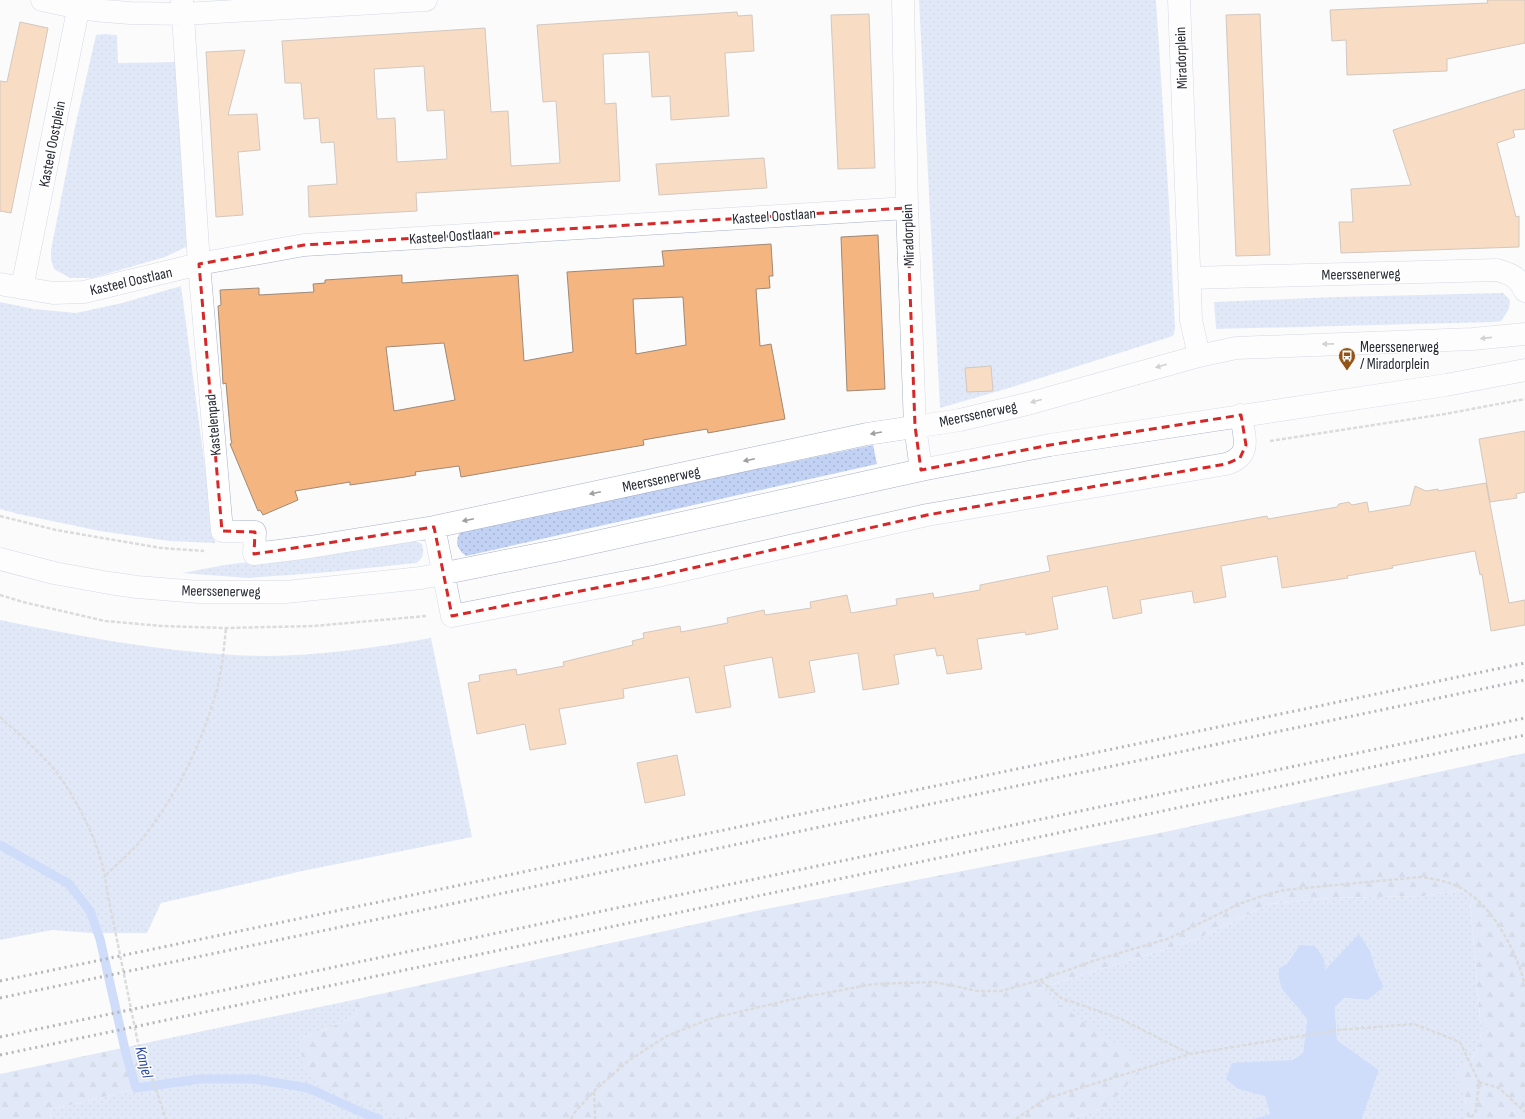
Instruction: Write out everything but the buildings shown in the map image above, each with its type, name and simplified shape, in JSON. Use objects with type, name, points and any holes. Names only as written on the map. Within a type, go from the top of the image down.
[{"type":"street","points":[[42,0],[80,4],[130,13],[182,7],[426,0]]},
{"type":"street","name":"Miradorplein","points":[[903,0],[907,208],[915,426],[920,470]]},
{"type":"street","name":"Miradorplein","points":[[1179,0],[1191,320],[1199,356]]},
{"type":"street","name":"Kasteel Oostplein","points":[[22,288],[80,4]]},
{"type":"street","points":[[182,7],[199,264]]},
{"type":"street","name":"Kasteel Oostlaan","points":[[0,284],[53,293],[84,292],[199,264],[304,245],[907,208]]},
{"type":"street","name":"Kastelenpad","points":[[199,264],[222,531],[255,532],[254,554]]},
{"type":"street","name":"Meerssenerweg","points":[[1189,278],[1497,270],[1509,274],[1519,280],[1525,291]]},
{"type":"street","name":"Meerssenerweg","points":[[254,554],[310,547],[434,527],[867,434],[960,420],[1031,403],[1218,351],[1248,346],[1473,339],[1525,334]]},
{"type":"street","name":"Meerssenerweg","points":[[0,559],[54,573],[109,583],[199,592],[286,592],[373,584],[444,574],[560,550],[920,470],[1050,445],[1446,385],[1525,370]]},
{"type":"street","points":[[434,527],[452,616],[657,576],[927,515],[1226,464],[1240,458],[1246,445],[1241,415]]},
{"type":"path","points":[[1246,445],[1445,414],[1525,399]]},
{"type":"path","points":[[0,516],[56,530],[161,548],[208,551]]},
{"type":"path","points":[[106,875],[136,846],[170,800],[194,754],[217,688],[224,652],[226,628]]},
{"type":"path","points":[[0,717],[32,746],[54,769],[77,803],[96,843],[106,875],[107,891],[138,1043],[166,1119]]},
{"type":"path","points":[[571,1119],[575,1112],[594,1091],[628,1061],[665,1037],[709,1019],[789,1000],[874,984],[934,982],[978,991],[1001,991],[1170,938],[1239,904],[1284,890],[1420,877],[1436,879],[1454,884],[1467,891],[1478,901],[1498,927],[1511,949],[1522,973],[1525,986]]},
{"type":"path","points":[[1040,980],[1061,998],[1121,1019],[1190,1054]]},
{"type":"path","points":[[1016,1119],[1045,1099],[1190,1054],[1338,1030],[1414,1024],[1460,1042],[1479,1082],[1476,1111],[1470,1119]]},
{"type":"path","points":[[1479,1082],[1499,1088],[1525,1112]]},
{"type":"path","points":[[594,1091],[595,1119]]},
{"type":"highlighted area","points":[[907,208],[915,426],[921,470],[1050,445],[1241,415],[1246,445],[1240,458],[1226,464],[927,515],[657,576],[452,616],[434,527],[254,554],[255,532],[222,531],[199,264],[304,245]]},
{"type":"green space","points":[[919,0],[1156,0],[1169,203],[1175,329],[1173,336],[1009,388],[940,408]]},
{"type":"green space","points":[[96,35],[117,35],[118,63],[180,62],[192,244],[165,257],[92,278],[70,278],[54,269],[51,260],[51,250],[75,127]]},
{"type":"green space","points":[[181,286],[215,543],[169,541],[100,531],[0,509],[0,302],[34,309],[76,313],[122,303]]},
{"type":"green space","points":[[1503,293],[1510,300],[1509,309],[1501,321],[1494,322],[1216,329],[1214,302],[1335,297]]},
{"type":"green space","points":[[873,445],[877,464],[466,556],[460,551],[457,542],[461,531]]},
{"type":"green space","points":[[414,540],[422,544],[423,550],[422,557],[416,563],[330,572],[248,578],[182,573],[225,565]]},
{"type":"green space","points":[[0,620],[116,642],[174,650],[233,655],[283,656],[332,652],[431,638],[472,837],[302,871],[161,903],[147,933],[91,933],[52,930],[0,940]]},
{"type":"green space","points":[[1525,753],[1525,1119],[1467,1119],[1465,1097],[1454,1072],[1473,1057],[1479,1047],[1481,1031],[1469,889],[1423,896],[1332,898],[1269,904],[1195,940],[1037,989],[1145,1066],[1105,1108],[1070,1119],[414,1119],[336,1094],[303,1069],[301,1039],[357,1016],[353,1000],[755,911],[1165,832]]},
{"type":"green space","points":[[1469,889],[1481,1031],[1479,1047],[1473,1057],[1455,1072],[1465,1097],[1467,1119],[1362,1119],[1379,1070],[1337,1040],[1335,1007],[1343,998],[1368,1000],[1384,987],[1374,965],[1371,952],[1359,935],[1295,1005],[1307,1019],[1303,1053],[1292,1060],[1232,1064],[1238,1089],[1265,1095],[1270,1114],[1253,1119],[1070,1119],[1105,1108],[1037,989],[1195,940],[1269,904],[1332,898],[1423,896]]},
{"type":"green space","points":[[353,1000],[357,1016],[301,1039],[407,1116],[414,1119],[51,1119],[50,1110],[149,1086],[136,1045]]},
{"type":"green space","points":[[136,1045],[149,1086],[50,1110],[51,1119],[0,1119],[0,1074]]},
{"type":"water","points":[[1359,934],[1371,952],[1374,965],[1384,987],[1368,1000],[1344,998],[1335,1007],[1337,1040],[1379,1070],[1362,1119],[1253,1119],[1270,1114],[1265,1096],[1238,1089],[1226,1079],[1232,1063],[1292,1060],[1303,1053],[1307,1019],[1282,989],[1279,978],[1279,968],[1287,964],[1300,945],[1315,946],[1324,959],[1325,970]]},
{"type":"waterway","name":"Kanjel","points":[[0,845],[69,884],[90,911],[100,939],[126,1054],[136,1088],[200,1079],[254,1079],[308,1088],[379,1119]]},
{"type":"railway","points":[[0,981],[1525,663]]},
{"type":"railway","points":[[0,998],[1525,680]]},
{"type":"railway","points":[[0,1037],[1525,718]]},
{"type":"railway","points":[[0,1055],[1525,735]]},
{"type":"place","name":"Meerssenerweg / Miradorplein","points":[[1347,371]]}]
